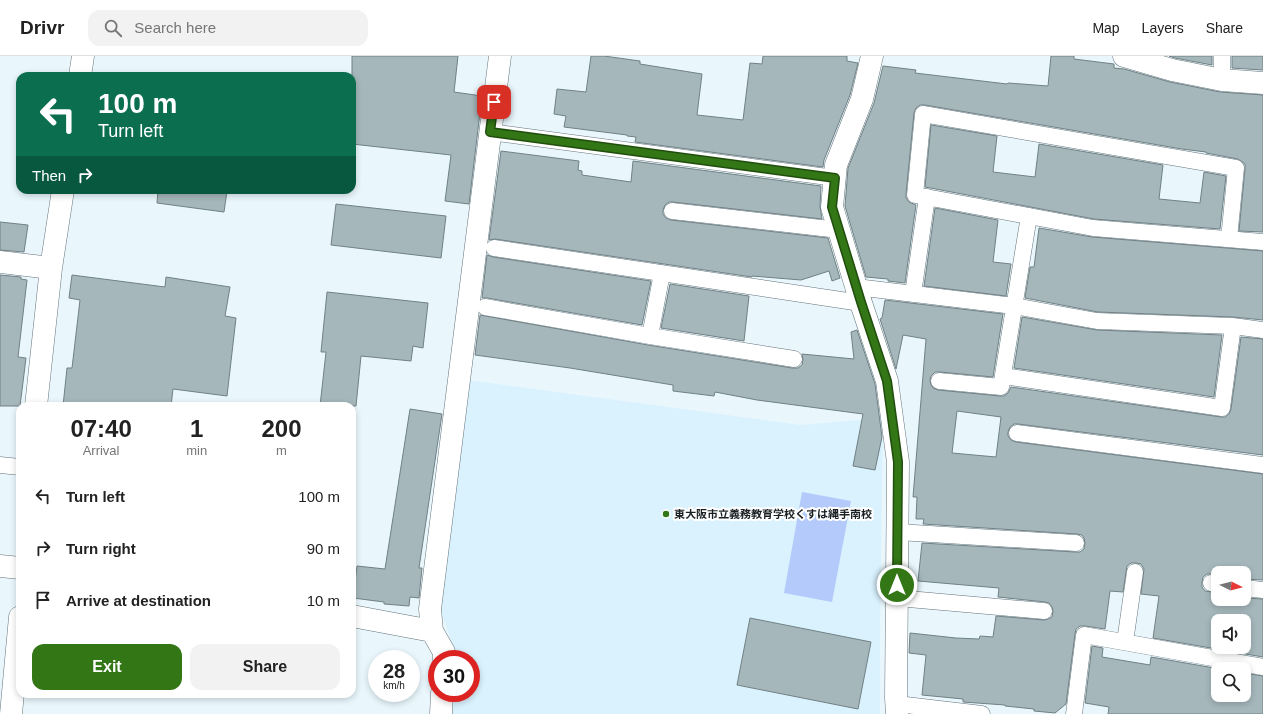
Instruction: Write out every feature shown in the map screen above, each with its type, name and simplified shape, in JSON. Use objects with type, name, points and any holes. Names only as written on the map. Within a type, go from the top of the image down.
[{"type":"street","points":[[81,72],[83,56]]},
{"type":"street","points":[[443,650],[432,630],[430,609],[500,56]]},
{"type":"street","points":[[872,56],[862,99],[836,165],[832,207],[887,381],[898,462],[897,709]]},
{"type":"street","points":[[1124,56],[1172,70],[1222,80],[1263,83]]},
{"type":"street","points":[[36,402],[51,268],[62,194]]},
{"type":"street","points":[[0,262],[51,268]]},
{"type":"street","points":[[0,566],[16,568]]},
{"type":"street","points":[[356,617],[432,630]]},
{"type":"street","points":[[11,714],[16,661]]},
{"type":"street","points":[[441,714],[442,702]]},
{"type":"lane","points":[[1222,56],[1222,80]]},
{"type":"lane","points":[[1229,239],[1236,168],[922,114],[915,195],[1093,228],[1263,242]]},
{"type":"lane","points":[[490,132],[835,178]]},
{"type":"lane","points":[[913,294],[927,197]]},
{"type":"lane","points":[[672,211],[839,230]]},
{"type":"lane","points":[[939,381],[1001,387],[1029,216]]},
{"type":"lane","points":[[494,248],[662,273],[859,295],[913,294],[1014,306],[1097,321],[1233,326],[1263,330]]},
{"type":"lane","points":[[650,336],[662,273]]},
{"type":"lane","points":[[485,307],[650,336],[794,358]]},
{"type":"lane","points":[[1003,376],[1222,408],[1233,326]]},
{"type":"lane","points":[[1017,433],[1263,465]]},
{"type":"lane","points":[[0,465],[16,467]]},
{"type":"lane","points":[[898,532],[1076,543]]},
{"type":"lane","points":[[1125,642],[1135,572]]},
{"type":"lane","points":[[1251,589],[1263,590]]},
{"type":"lane","points":[[897,598],[1044,610]]},
{"type":"lane","points":[[1074,714],[1084,635],[1263,667]]},
{"type":"lane","points":[[897,709],[982,714]]},
{"type":"shaded area","name":"東大阪市立義務教育学校くすは縄手南校","points":[[467,380],[801,425],[883,418],[880,714],[450,714],[451,702],[480,702],[480,650],[454,650],[439,604]]},
{"type":"water","points":[[802,492],[851,501],[832,602],[784,593]]},
{"type":"building","points":[[352,56],[458,56],[454,92],[482,96],[469,204],[445,201],[451,155],[356,144],[356,72],[352,72]]},
{"type":"building","points":[[591,56],[604,56],[640,61],[640,64],[702,74],[697,115],[743,120],[750,63],[762,64],[763,56],[847,56],[847,61],[858,63],[850,95],[824,160],[823,167],[635,142],[636,137],[627,135],[564,127],[566,116],[554,114],[557,89],[586,92]]},
{"type":"building","points":[[1051,56],[1074,56],[1074,59],[1114,64],[1114,68],[1124,69],[1170,82],[1220,92],[1263,95],[1263,232],[1239,231],[1245,164],[1238,159],[1206,152],[920,105],[916,108],[914,113],[906,194],[906,198],[909,202],[916,205],[905,283],[888,281],[888,279],[866,277],[845,206],[848,168],[874,103],[883,66],[916,70],[915,73],[1007,84],[1048,86]]},
{"type":"building","points":[[1169,56],[1212,56],[1212,65],[1175,58]]},
{"type":"building","points":[[1232,56],[1263,56],[1263,70],[1232,68]]},
{"type":"building","points":[[931,125],[997,136],[993,172],[1035,177],[1039,144],[1163,165],[1159,199],[1200,203],[1204,172],[1226,176],[1220,229],[1094,219],[925,187]]},
{"type":"building","points":[[501,151],[579,161],[578,170],[582,171],[582,175],[631,182],[633,161],[821,186],[820,206],[822,219],[673,202],[669,202],[665,205],[663,214],[666,218],[671,220],[828,238],[840,278],[832,281],[829,271],[801,280],[752,277],[495,239],[489,240]]},
{"type":"building","points":[[158,194],[227,194],[224,212],[157,203]]},
{"type":"building","points":[[336,204],[446,216],[441,258],[331,245]]},
{"type":"building","points":[[935,208],[998,220],[993,262],[1011,264],[1006,296],[924,286]]},
{"type":"building","points":[[0,222],[28,225],[24,252],[0,250]]},
{"type":"building","points":[[1039,228],[1092,237],[1263,251],[1263,320],[1233,317],[1098,312],[1025,298],[1030,267],[1034,267]]},
{"type":"building","points":[[487,255],[651,281],[642,325],[482,298]]},
{"type":"building","points":[[0,275],[21,277],[21,279],[27,280],[18,357],[26,358],[20,402],[16,402],[16,406],[0,406]]},
{"type":"building","points":[[72,275],[165,287],[166,277],[230,287],[225,316],[236,318],[227,396],[173,389],[171,402],[63,402],[67,368],[72,368],[80,300],[69,298]]},
{"type":"building","points":[[670,284],[749,296],[744,341],[661,328]]},
{"type":"building","points":[[327,292],[428,303],[423,348],[413,346],[411,361],[361,356],[356,406],[356,402],[320,402],[326,352],[321,352]]},
{"type":"building","points":[[885,300],[1003,314],[993,377],[935,372],[931,376],[930,380],[933,388],[938,390],[1004,396],[1008,393],[1011,387],[1221,417],[1225,417],[1229,414],[1231,409],[1241,337],[1263,339],[1263,455],[1018,424],[1014,424],[1010,427],[1008,436],[1011,440],[1016,442],[1263,474],[1263,580],[1251,579],[1251,566],[1211,566],[1211,574],[1207,574],[1203,577],[1202,587],[1205,591],[1211,592],[1211,606],[1251,606],[1251,598],[1263,599],[1263,657],[1246,654],[1251,654],[1251,614],[1211,614],[1211,648],[1153,638],[1159,596],[1141,594],[1144,569],[1141,564],[1131,563],[1127,566],[1123,592],[1110,591],[1105,629],[1080,626],[1076,629],[1066,704],[1055,713],[1034,711],[1034,709],[1005,705],[963,702],[963,699],[922,695],[926,655],[909,653],[910,633],[956,638],[979,639],[980,636],[993,637],[996,616],[1044,620],[1052,617],[1053,611],[1049,603],[998,597],[999,588],[918,581],[922,543],[1080,552],[1084,549],[1085,543],[1082,535],[1077,534],[923,524],[924,519],[916,519],[917,497],[913,497],[926,339],[903,335],[896,369],[880,319],[882,318]],"holes":[[[957,411],[1001,417],[996,457],[952,453]]]},
{"type":"building","points":[[480,315],[648,345],[792,368],[798,368],[802,365],[802,354],[854,359],[851,332],[857,330],[875,384],[882,437],[875,470],[853,466],[863,414],[757,400],[715,392],[714,396],[673,391],[673,385],[570,368],[475,355]]},
{"type":"building","points":[[1022,317],[1097,330],[1222,335],[1214,397],[1014,368]]},
{"type":"building","points":[[410,409],[442,414],[419,568],[422,568],[419,598],[410,597],[409,606],[384,604],[384,602],[356,598],[357,566],[385,569]]},
{"type":"building","points":[[750,618],[871,642],[858,709],[737,685]]},
{"type":"building","points":[[1092,646],[1103,648],[1102,657],[1150,665],[1151,657],[1211,667],[1211,702],[1251,702],[1251,674],[1263,676],[1263,714],[1108,714],[1109,707],[1085,703]]},
{"type":"place","name":"東大阪市立義務教育学校くすは縄手南校","points":[[666,514]]},
{"type":"route","points":[[494,102],[490,132],[835,178],[832,207],[887,381],[898,462],[897,585]]}]
